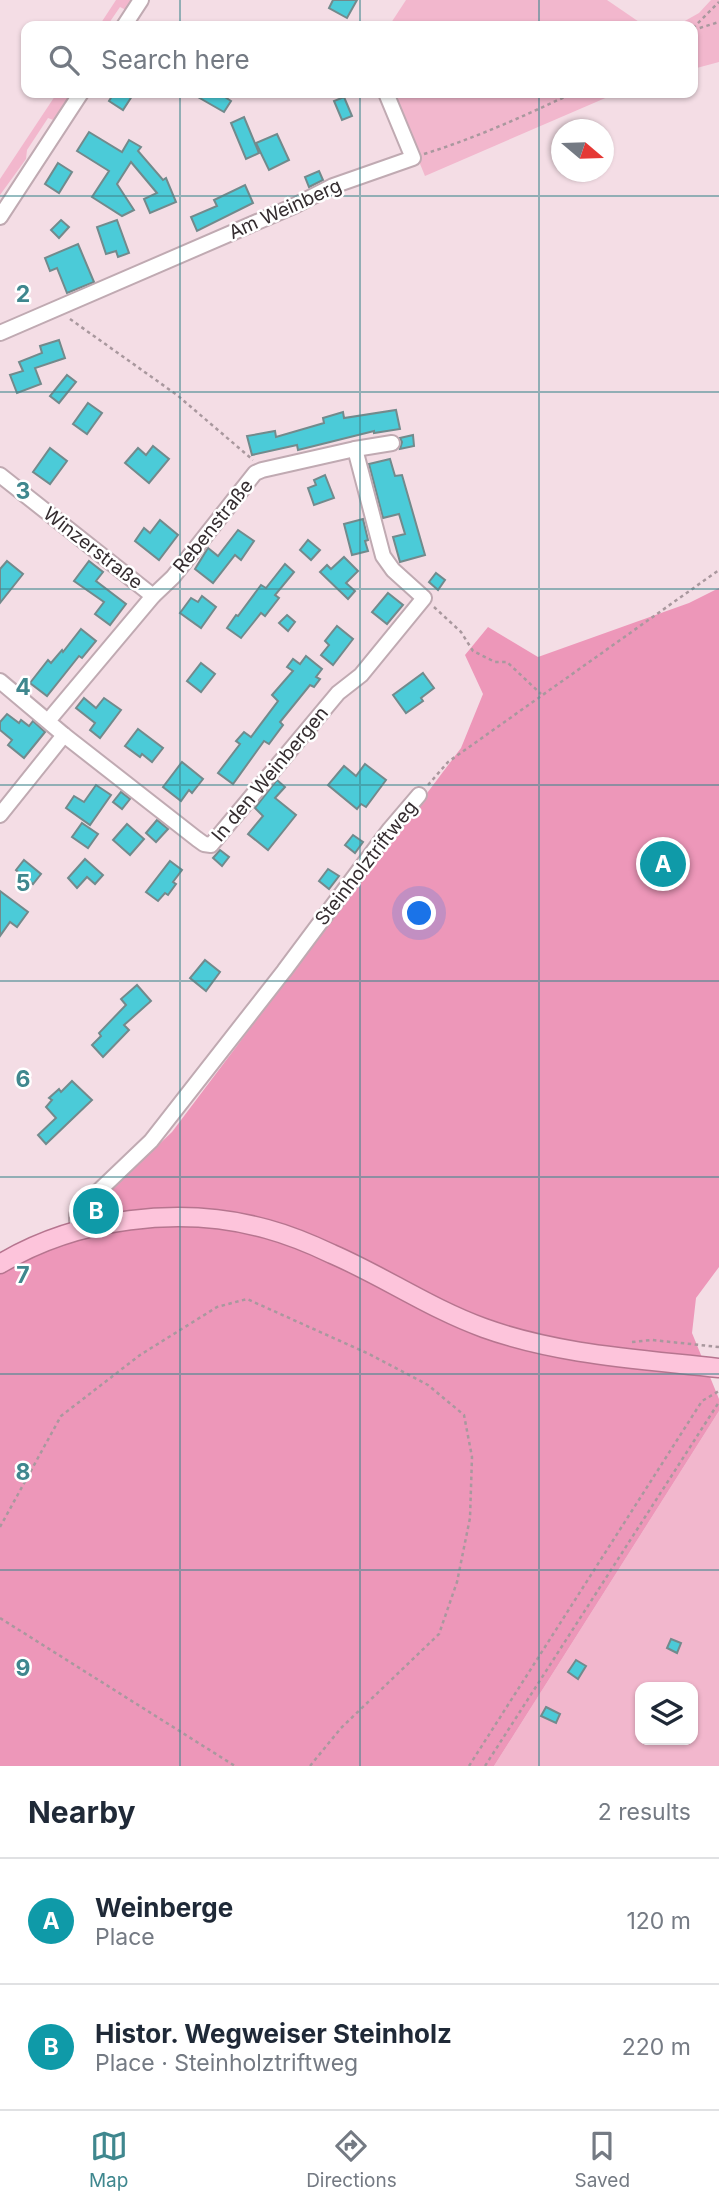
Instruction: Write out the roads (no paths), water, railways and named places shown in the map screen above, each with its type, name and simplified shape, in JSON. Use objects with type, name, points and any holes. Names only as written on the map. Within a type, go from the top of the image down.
[{"type":"main road","points":[[0,1264],[54,1239],[100,1226],[173,1218],[223,1221],[266,1229],[334,1255],[462,1319],[527,1342],[596,1354],[719,1368]]},
{"type":"street","points":[[127,21],[141,0]]},
{"type":"street","points":[[0,217],[78,98]]},
{"type":"street","name":"Am Weinberg","points":[[0,334],[294,206],[333,186],[413,158],[388,98]]},
{"type":"street","name":"Rebenstraße","points":[[48,721],[153,596],[173,577],[250,479],[262,470],[392,443]]},
{"type":"street","name":"In den Weinbergen","points":[[0,681],[201,843],[211,845],[338,693],[361,675],[424,598],[393,570],[383,556],[355,449]]},
{"type":"street","name":"Winzerstraße","points":[[0,475],[153,596]]},
{"type":"street","points":[[0,815],[64,735]]},
{"type":"street","name":"Steinholztriftweg","points":[[77,1221],[77,1215],[83,1206],[151,1141],[285,971],[390,829],[419,795]]},
{"type":"place","name":"Weinberge","points":[[663,864]]},
{"type":"place","name":"Histor. Wegweiser Steinholz","points":[[96,1211]]}]
